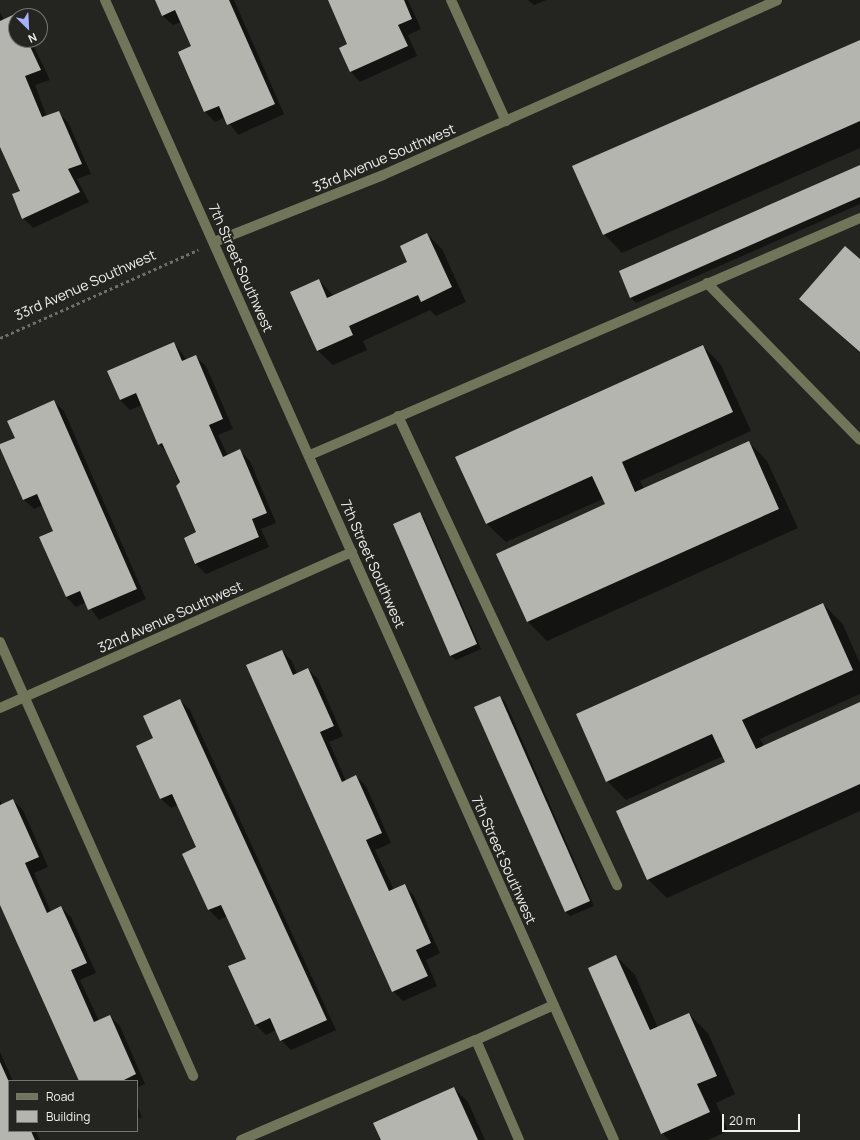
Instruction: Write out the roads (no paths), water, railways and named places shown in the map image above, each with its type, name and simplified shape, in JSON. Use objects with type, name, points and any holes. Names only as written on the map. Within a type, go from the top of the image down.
[{"type":"street","name":"7th Street Southwest","points":[[105,0],[310,455],[614,1140]]},
{"type":"street","points":[[451,0],[506,121]]},
{"type":"street","name":"33rd Avenue Southwest","points":[[214,242],[383,175],[777,0]]},
{"type":"street","points":[[310,455],[860,218]]},
{"type":"street","points":[[707,283],[860,440]]},
{"type":"street","points":[[398,416],[617,885]]},
{"type":"street","name":"32nd Avenue Southwest","points":[[0,708],[352,552]]},
{"type":"street","points":[[0,642],[193,1076]]},
{"type":"street","points":[[241,1140],[476,1040],[554,1005]]},
{"type":"street","points":[[476,1040],[519,1140]]}]
